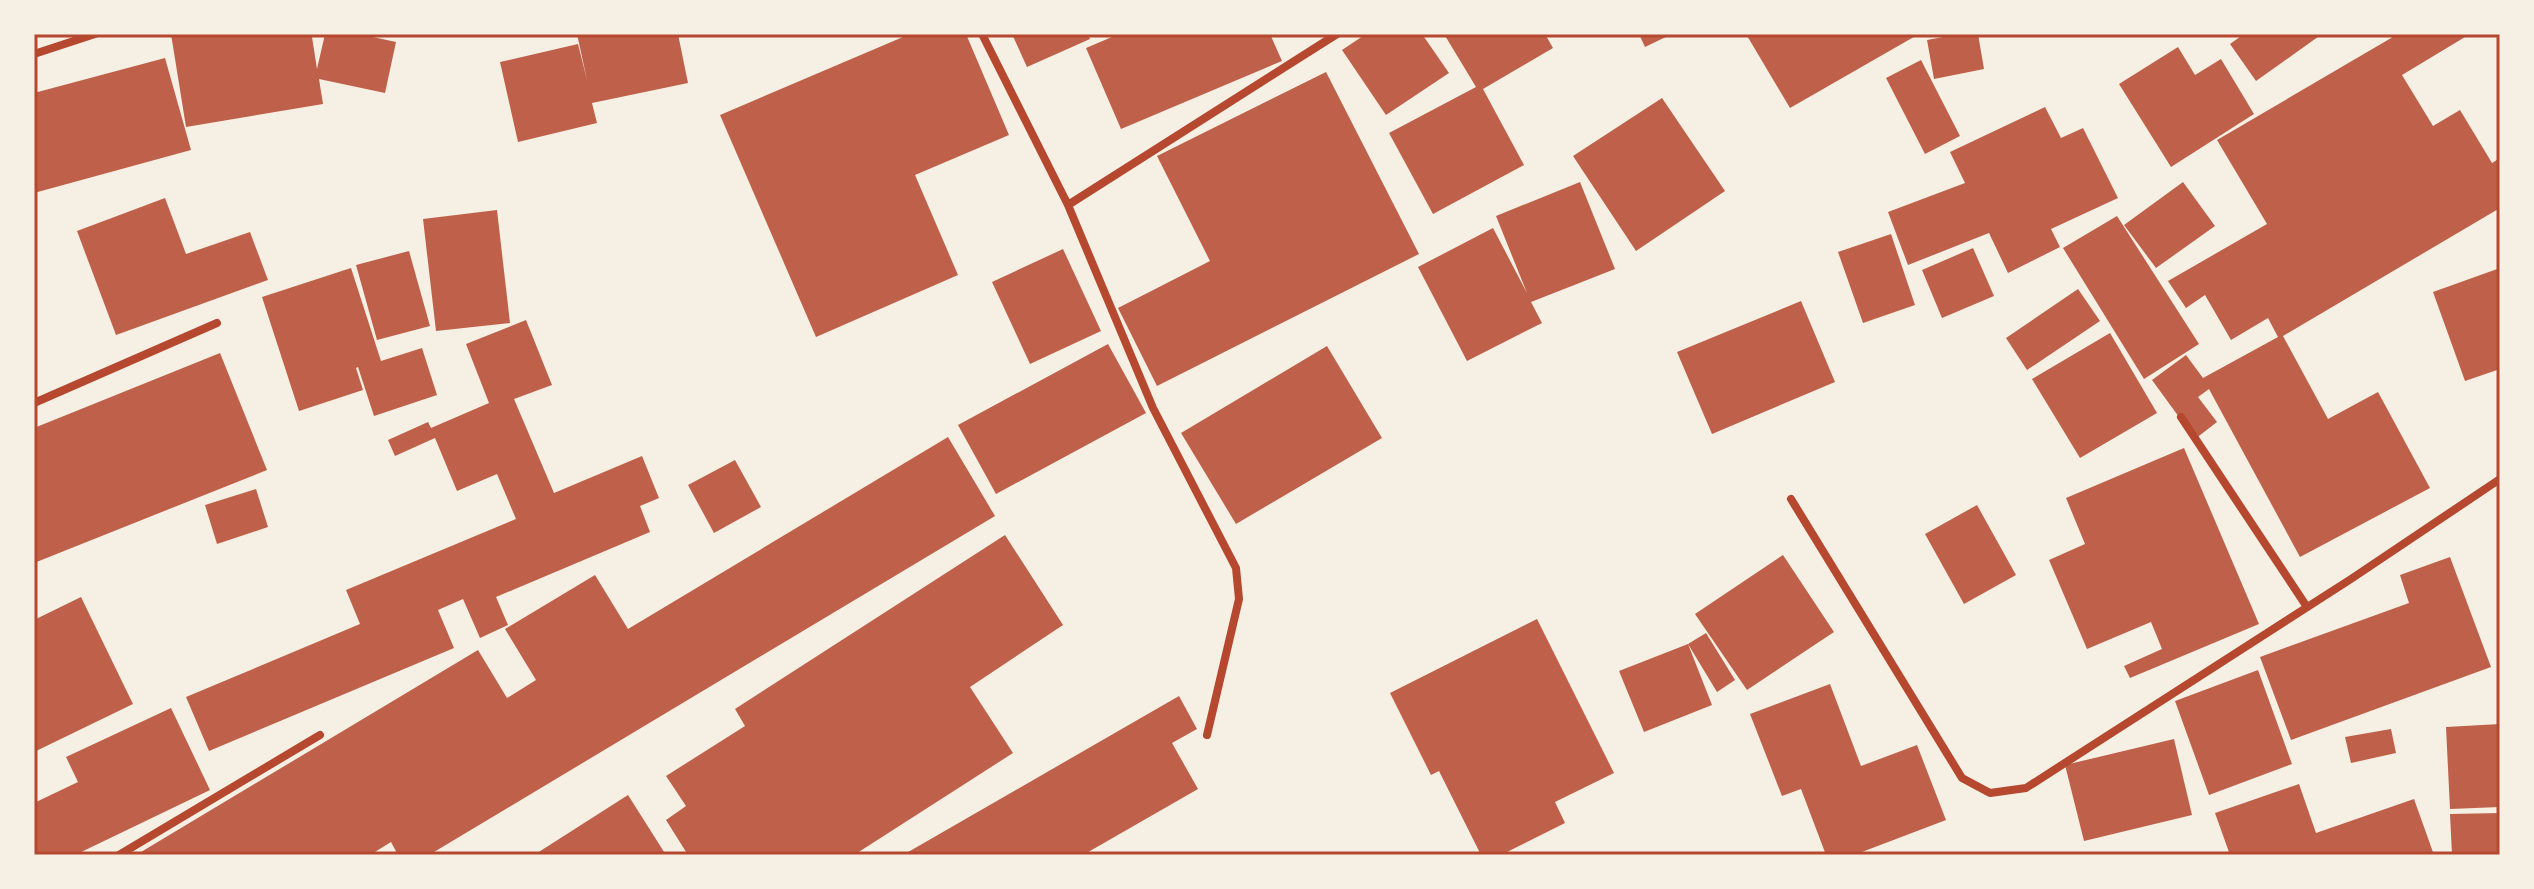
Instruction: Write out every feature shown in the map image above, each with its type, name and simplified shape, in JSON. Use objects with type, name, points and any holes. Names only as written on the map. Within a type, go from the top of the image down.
[{"type":"street","points":[[34,54],[95,34]]},
{"type":"street","points":[[982,34],[1068,205],[1153,408],[1236,568],[1239,599],[1207,735]]},
{"type":"street","points":[[1068,205],[1337,34]]},
{"type":"street","points":[[34,403],[217,323]]},
{"type":"street","points":[[2181,417],[2307,607]]},
{"type":"street","points":[[1791,499],[1962,778],[1990,793],[2026,788],[2500,479]]},
{"type":"street","points":[[119,855],[320,735]]},
{"type":"building","points":[[171,34],[322,34],[312,37],[317,69],[325,34],[359,34],[396,42],[385,93],[319,79],[323,104],[186,127]]},
{"type":"building","points":[[577,34],[678,34],[688,83],[592,103],[597,123],[518,142],[500,62],[578,44],[587,80]]},
{"type":"building","points":[[910,34],[966,34],[1009,135],[915,175],[958,275],[816,337],[720,115]]},
{"type":"building","points":[[1012,34],[1088,34],[1090,39],[1027,67]]},
{"type":"building","points":[[1119,34],[1270,34],[1282,61],[1121,129],[1086,48]]},
{"type":"building","points":[[1366,34],[1422,34],[1449,73],[1386,115],[1342,50]]},
{"type":"building","points":[[1444,34],[1545,34],[1553,48],[1483,89],[1524,165],[1433,214],[1389,133],[1476,87]]},
{"type":"building","points":[[1639,34],[1672,34],[1645,47]]},
{"type":"building","points":[[1746,34],[1919,34],[1790,108]]},
{"type":"building","points":[[1978,34],[1984,69],[1934,79],[1927,40]]},
{"type":"building","points":[[2244,34],[2322,34],[2256,81],[2230,44]]},
{"type":"building","points":[[2398,34],[2470,34],[2402,75],[2433,126],[2460,110],[2492,163],[2500,158],[2500,208],[2283,336],[2328,419],[2378,392],[2430,488],[2300,557],[2209,389],[2198,397],[2217,422],[2195,439],[2152,380],[2186,355],[2203,378],[2278,337],[2268,318],[2231,340],[2205,295],[2186,308],[2168,281],[2267,224],[2217,140]]},
{"type":"building","points":[[2178,47],[2195,75],[2221,59],[2254,114],[2171,167],[2119,84]]},
{"type":"building","points":[[165,58],[191,150],[34,193],[34,93]]},
{"type":"building","points":[[1921,60],[1960,136],[1925,154],[1886,78]]},
{"type":"building","points":[[1326,72],[1419,254],[1157,386],[1118,308],[1210,261],[1157,156]]},
{"type":"building","points":[[1662,98],[1725,191],[1636,251],[1573,156]]},
{"type":"building","points":[[2045,107],[2061,138],[2083,128],[2118,198],[2051,229],[2060,247],[2008,273],[1989,233],[1908,265],[1888,212],[1965,183],[1950,152]]},
{"type":"building","points":[[1580,182],[1615,269],[1531,302],[1542,323],[1467,361],[1418,267],[1493,228],[1527,293],[1496,216]]},
{"type":"building","points":[[2183,182],[2215,226],[2156,268],[2124,225]]},
{"type":"building","points":[[165,198],[186,254],[250,232],[268,280],[116,335],[77,231]]},
{"type":"building","points":[[497,210],[510,323],[436,331],[423,219]]},
{"type":"building","points":[[2117,216],[2199,344],[2144,379],[2063,248]]},
{"type":"building","points":[[1891,234],[1915,305],[1863,323],[1838,252]]},
{"type":"building","points":[[1973,248],[1994,296],[1942,318],[1922,270]]},
{"type":"building","points":[[1063,249],[1101,331],[1030,364],[992,282]]},
{"type":"building","points":[[409,251],[430,326],[377,340],[356,265]]},
{"type":"building","points":[[351,268],[381,361],[422,348],[437,395],[374,416],[358,367],[363,390],[299,411],[262,297]]},
{"type":"building","points":[[2500,268],[2500,369],[2465,381],[2433,292]]},
{"type":"building","points":[[2078,289],[2100,321],[2027,370],[2006,338]]},
{"type":"building","points":[[1801,301],[1835,382],[1712,434],[1677,352]]},
{"type":"building","points":[[526,320],[552,385],[514,399],[554,493],[642,456],[659,498],[640,506],[650,532],[496,597],[508,625],[480,638],[463,599],[438,610],[454,648],[209,751],[186,697],[360,624],[346,590],[516,519],[497,474],[457,491],[435,438],[395,456],[388,440],[428,422],[431,428],[489,403],[466,344]]},
{"type":"building","points":[[2110,333],[2157,413],[2080,458],[2032,379]]},
{"type":"building","points":[[1108,344],[1146,413],[996,494],[958,425]]},
{"type":"building","points":[[1327,346],[1382,438],[1236,524],[1181,433]]},
{"type":"building","points":[[220,353],[267,470],[34,563],[34,428]]},
{"type":"building","points":[[948,437],[995,516],[429,855],[398,855],[391,842],[370,855],[136,855],[478,650],[507,698],[536,680],[505,629],[595,575],[628,629]]},
{"type":"building","points":[[2184,448],[2259,624],[2130,678],[2124,666],[2162,649],[2151,622],[2087,649],[2049,560],[2085,544],[2066,498]]},
{"type":"building","points":[[735,460],[761,507],[714,533],[688,485]]},
{"type":"building","points":[[256,489],[268,527],[217,544],[205,505]]},
{"type":"building","points":[[1977,505],[2016,575],[1964,604],[1925,534]]},
{"type":"building","points":[[1005,535],[1063,625],[970,687],[1013,753],[854,855],[688,855],[666,820],[686,806],[666,776],[745,726],[735,709]]},
{"type":"building","points":[[1783,555],[1834,632],[1747,690],[1695,614]]},
{"type":"building","points":[[2450,557],[2491,667],[2291,740],[2260,657],[2409,603],[2400,575]]},
{"type":"building","points":[[81,597],[133,704],[34,752],[34,620]]},
{"type":"building","points":[[1537,619],[1614,773],[1555,802],[1565,823],[1501,855],[1481,855],[1439,771],[1431,775],[1390,693]]},
{"type":"building","points":[[1706,633],[1735,680],[1717,692],[1688,644]]},
{"type":"building","points":[[1688,644],[1712,705],[1644,732],[1619,671]]},
{"type":"building","points":[[2258,670],[2292,764],[2209,795],[2175,701]]},
{"type":"building","points":[[1830,684],[1861,766],[1917,745],[1946,820],[1854,855],[1826,855],[1801,789],[1782,796],[1750,714]]},
{"type":"building","points":[[1179,696],[1197,729],[1172,743],[1198,789],[1083,855],[903,855]]},
{"type":"building","points":[[171,708],[210,790],[75,855],[34,855],[34,803],[78,782],[66,757]]},
{"type":"building","points":[[2500,724],[2500,807],[2450,809],[2446,727]]},
{"type":"building","points":[[2391,729],[2396,753],[2351,763],[2345,737]]},
{"type":"building","points":[[2174,739],[2192,815],[2084,841],[2065,765]]},
{"type":"building","points":[[2299,784],[2316,833],[2414,799],[2434,855],[2230,855],[2215,813]]},
{"type":"building","points":[[628,795],[666,855],[534,855]]},
{"type":"building","points":[[2500,813],[2500,855],[2452,855],[2450,814]]}]
